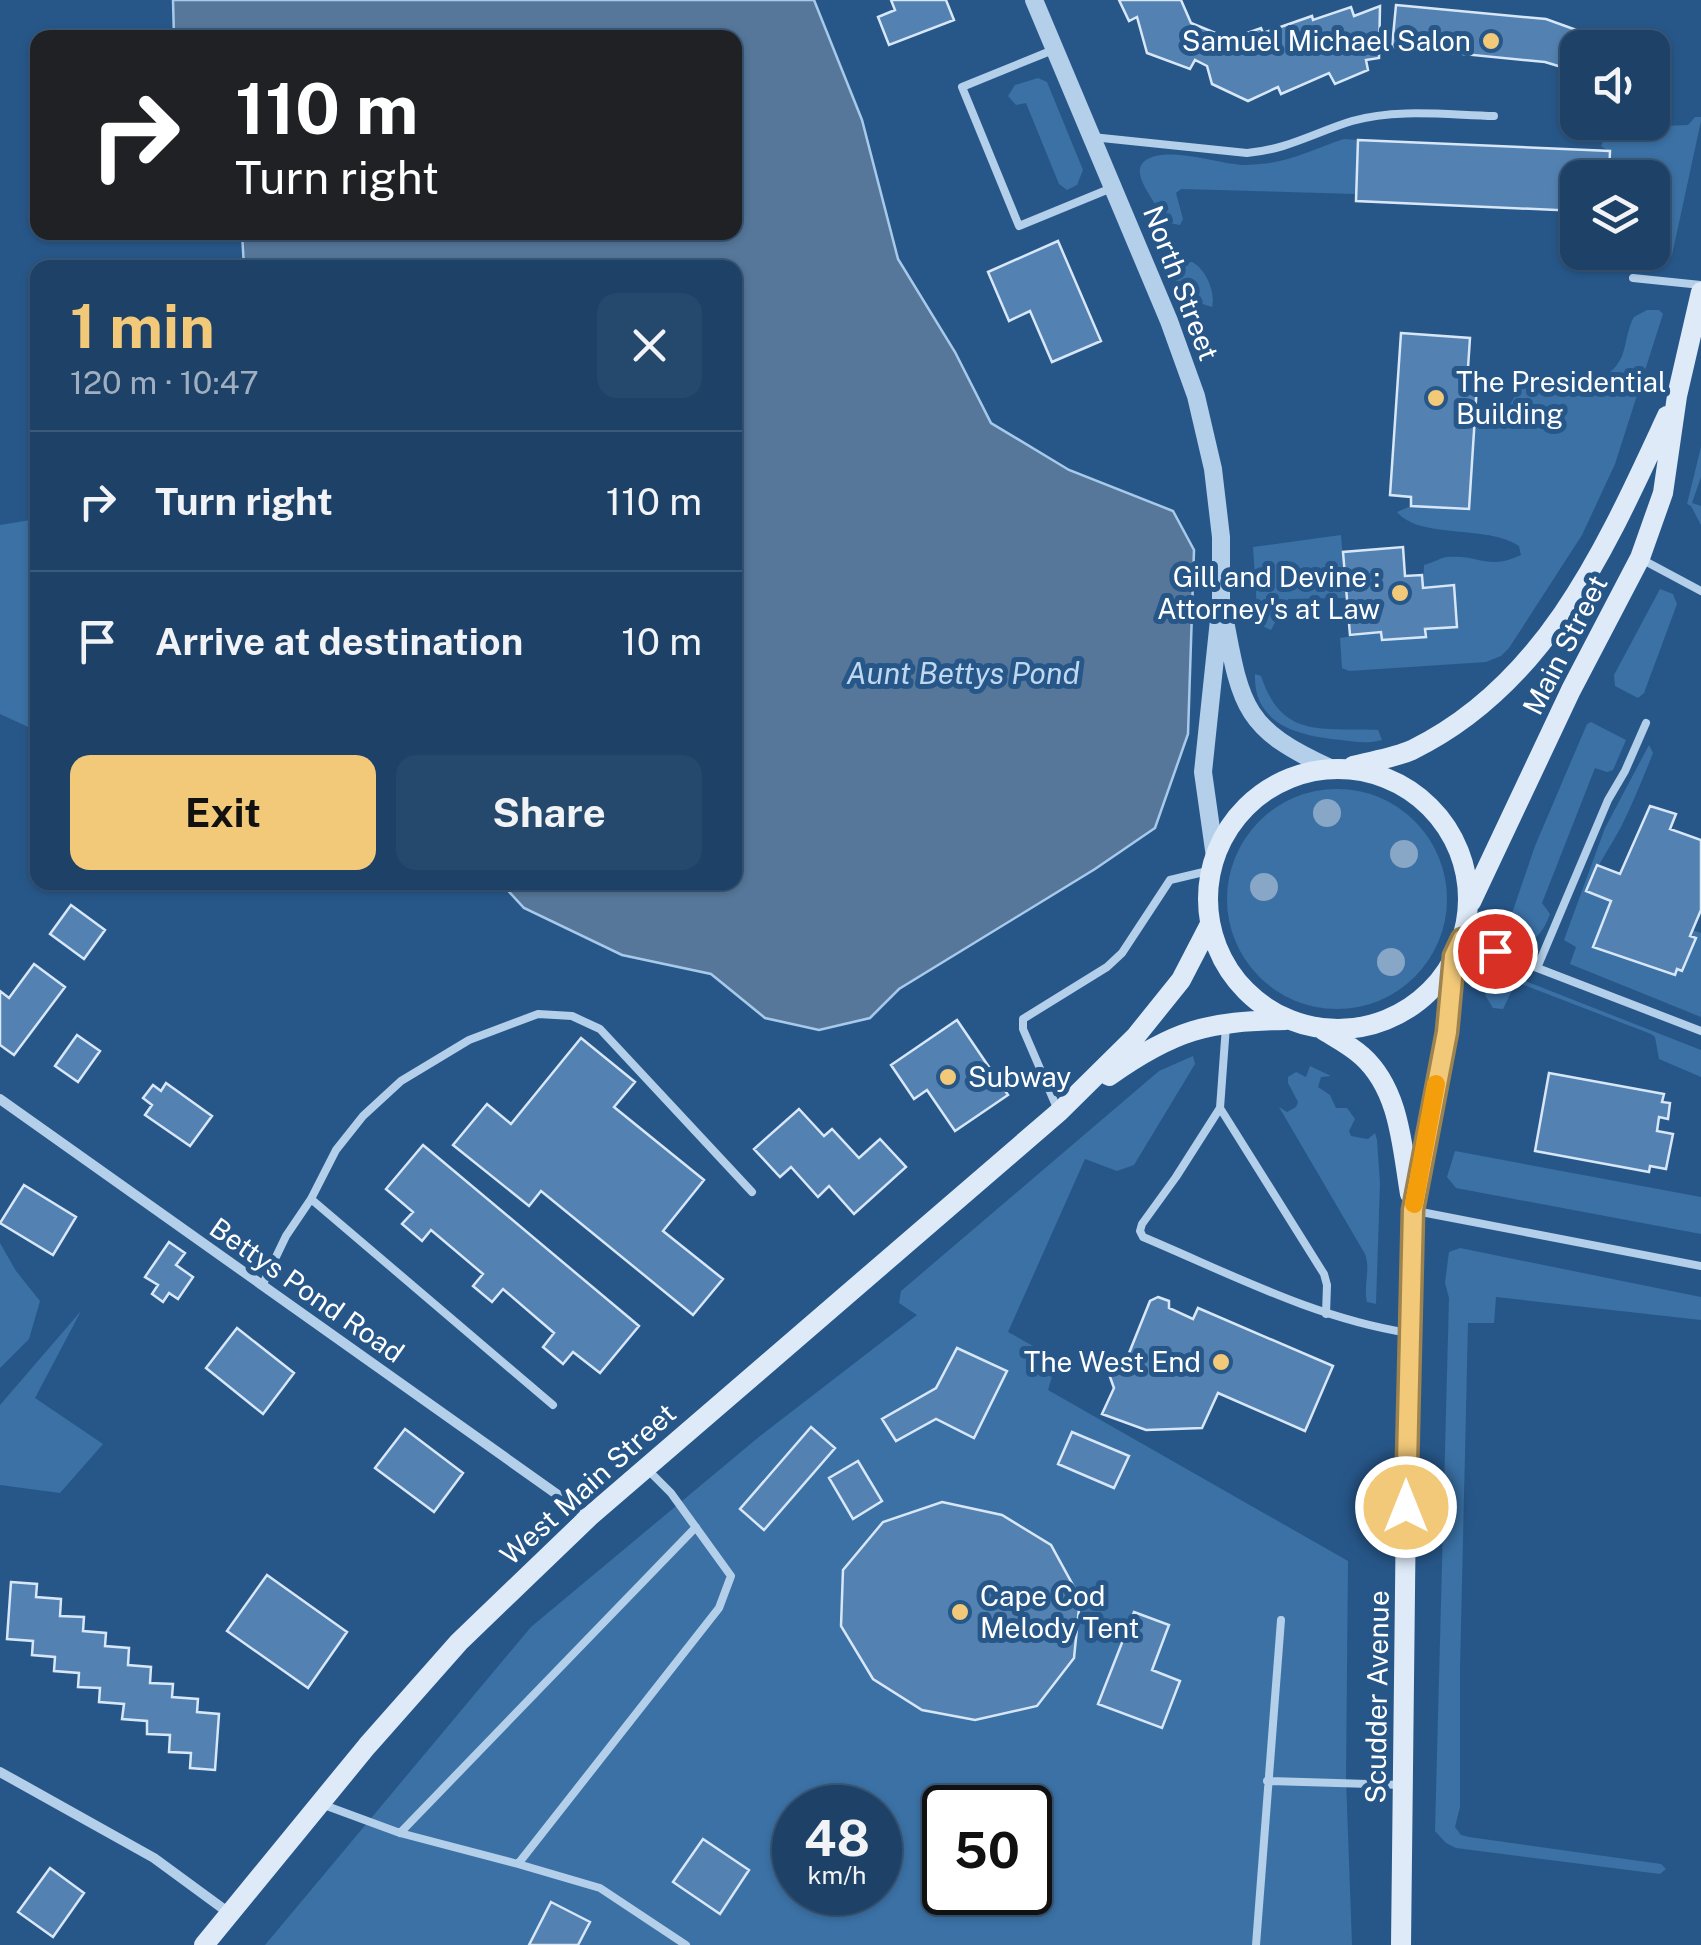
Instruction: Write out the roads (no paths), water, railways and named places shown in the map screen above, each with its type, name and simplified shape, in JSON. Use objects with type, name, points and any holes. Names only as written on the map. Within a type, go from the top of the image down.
[{"type":"main road","name":"Main Street","points":[[1468,908],[1571,690],[1640,558],[1663,493],[1676,396],[1701,288]]},
{"type":"main road","name":"Main Street","points":[[1338,768],[1408,752],[1486,702],[1526,666],[1604,546],[1676,396]]},
{"type":"main road","points":[[1338,768],[1387,777],[1405,786],[1437,813],[1454,838],[1465,867],[1468,908],[1458,947],[1429,992],[1401,1013],[1368,1026],[1322,1028],[1288,1020],[1246,992],[1230,972],[1210,924],[1208,902],[1213,863],[1228,829],[1247,805],[1300,774],[1338,768]]},
{"type":"main road","name":"West Main Street","points":[[204,1945],[459,1642],[589,1516],[1059,1112],[1136,1036],[1180,980],[1210,924]]},
{"type":"main road","name":"Scudder Avenue","points":[[1401,1945],[1413,1210],[1447,1032],[1458,947]]},
{"type":"main road","name":"West Main Street","points":[[1059,1112],[1163,1042],[1190,1030],[1226,1021],[1288,1020]]},
{"type":"main road","name":"Scudder Avenue","points":[[1322,1028],[1362,1056],[1379,1076],[1399,1124],[1413,1210]]},
{"type":"street","name":"North Street","points":[[1034,0],[1169,321],[1205,432],[1219,503],[1221,601],[1203,772],[1213,863]]},
{"type":"street","name":"North Street","points":[[1221,601],[1237,684],[1250,714],[1293,752],[1338,768]]},
{"type":"street","name":"Bettys Pond Road","points":[[0,1099],[589,1516]]},
{"type":"street","points":[[0,1772],[154,1858],[228,1913]]},
{"type":"lane","points":[[1055,49],[962,88],[1019,226],[1114,187]]},
{"type":"lane","points":[[1092,137],[1270,152],[1354,120],[1389,115],[1494,116]]},
{"type":"lane","points":[[1633,278],[1701,288]]},
{"type":"lane","points":[[1640,558],[1701,591]]},
{"type":"lane","points":[[1537,968],[1608,800],[1646,723]]},
{"type":"lane","points":[[1059,1112],[1023,1029],[1023,1020],[1108,967],[1122,954],[1170,880],[1213,863]]},
{"type":"lane","points":[[1458,947],[1537,968],[1701,1031]]},
{"type":"lane","points":[[262,1286],[336,1150],[363,1116],[402,1081],[469,1040],[538,1014],[572,1016],[600,1029],[752,1192]]},
{"type":"lane","points":[[1226,1021],[1220,1108],[1140,1231],[1143,1237],[1326,1314],[1410,1333]]},
{"type":"lane","points":[[1220,1108],[1324,1274],[1326,1314]]},
{"type":"lane","points":[[311,1200],[554,1405]]},
{"type":"lane","points":[[1413,1210],[1701,1266]]},
{"type":"lane","points":[[518,1864],[719,1608],[732,1576],[671,1493],[646,1468]]},
{"type":"lane","points":[[400,1833],[696,1527]]},
{"type":"lane","points":[[1256,1945],[1281,1620]]},
{"type":"lane","points":[[1267,1781],[1404,1786]]},
{"type":"lane","points":[[320,1804],[400,1833],[600,1888],[686,1945]]},
{"type":"water","name":"Aunt Bettys Pond","points":[[173,0],[814,0],[862,120],[898,259],[955,352],[991,423],[1069,470],[1173,511],[1194,550],[1188,734],[1155,828],[899,989],[870,1018],[819,1030],[765,1018],[711,974],[622,955],[524,908],[507,890],[742,890],[742,260],[244,260],[242,240],[742,240],[742,30],[174,30]]},
{"type":"place","name":"Samuel Michael Salon","points":[[1491,41]]},
{"type":"place","name":"The Presidential Building","points":[[1436,398]]},
{"type":"place","name":"Gill and Devine : Attorney's at Law","points":[[1400,593]]},
{"type":"place","name":"Subway","points":[[948,1077]]},
{"type":"place","name":"The West End","points":[[1221,1362]]},
{"type":"place","name":"Cape Cod Melody Tent","points":[[960,1612]]}]
